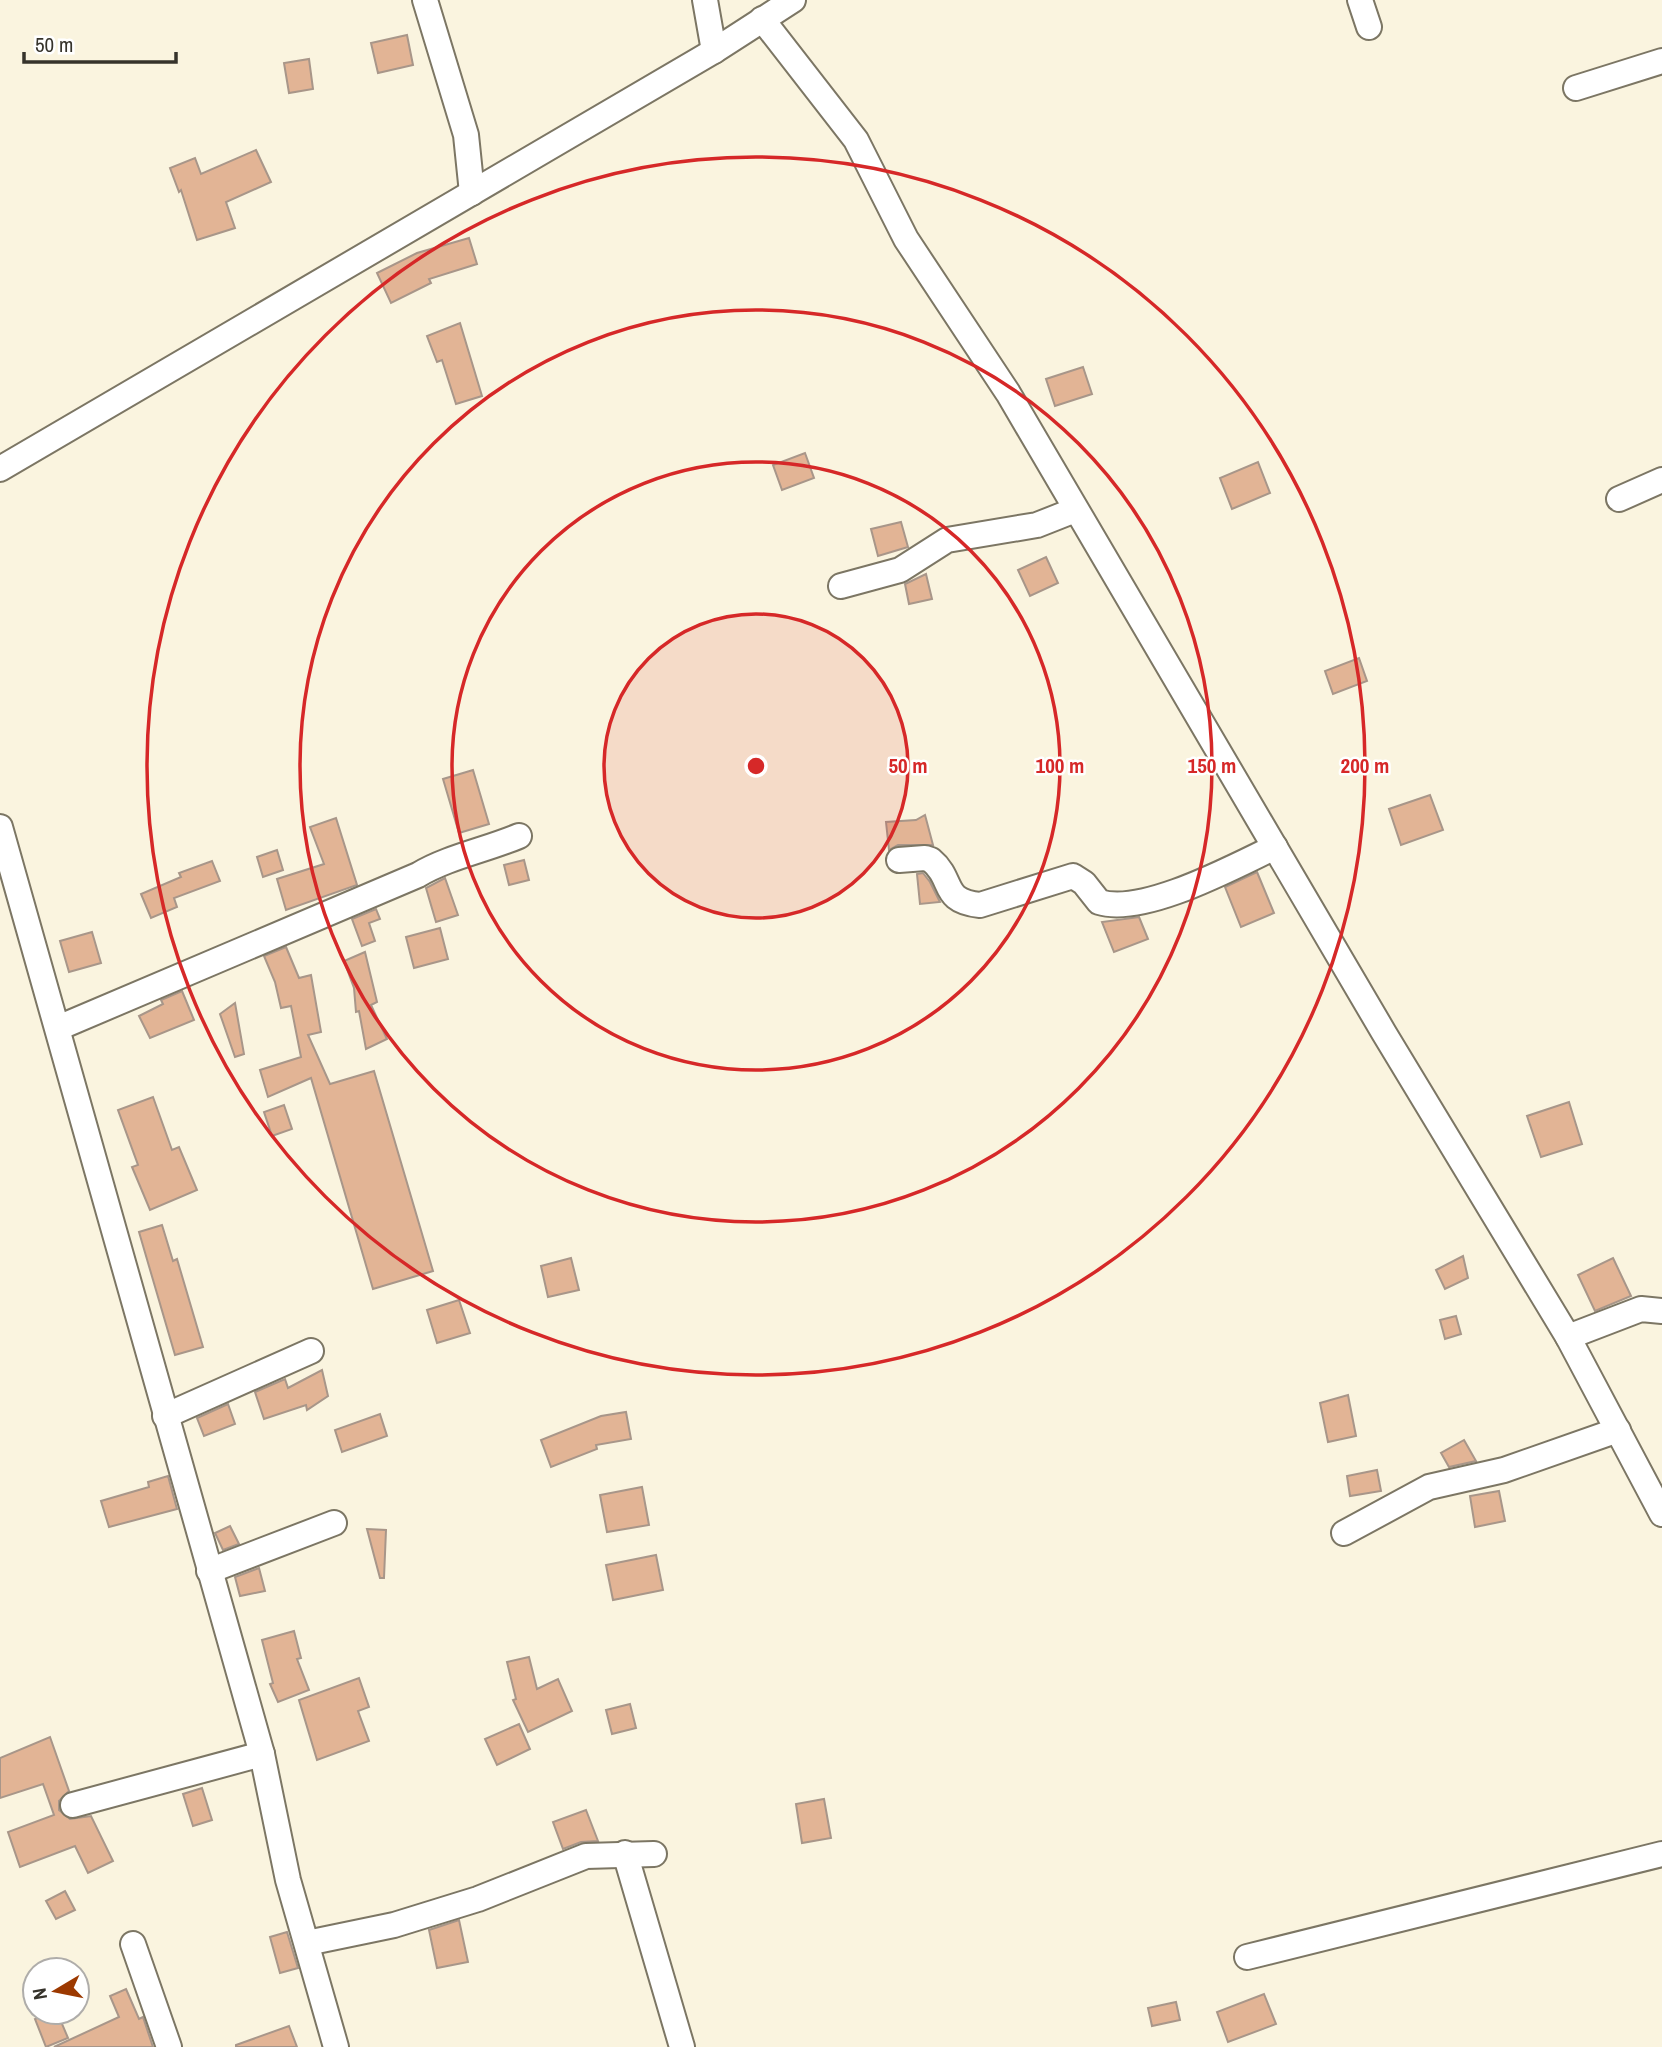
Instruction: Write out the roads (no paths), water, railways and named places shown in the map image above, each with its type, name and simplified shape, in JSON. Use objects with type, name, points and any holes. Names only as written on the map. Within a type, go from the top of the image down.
[{"type":"street","points":[[425,0],[466,135],[471,193]]},
{"type":"street","points":[[705,0],[714,51]]},
{"type":"street","points":[[0,469],[714,51],[793,0]]},
{"type":"street","points":[[1360,0],[1369,27]]},
{"type":"street","points":[[762,19],[856,140],[906,239],[1008,393],[1568,1337],[1662,1514]]},
{"type":"street","points":[[1576,88],[1662,61]]},
{"type":"street","points":[[1619,499],[1662,480]]},
{"type":"street","points":[[841,586],[900,570],[947,540],[1037,525],[1075,510]]},
{"type":"street","points":[[0,827],[262,1754],[288,1880],[335,2047]]},
{"type":"street","points":[[58,1028],[138,997],[180,974],[418,875],[432,866],[482,852],[519,836]]},
{"type":"street","points":[[899,860],[932,860],[955,899],[967,904],[980,905],[1073,876],[1084,883],[1099,902],[1120,905],[1138,903],[1207,880],[1275,847]]},
{"type":"street","points":[[1568,1337],[1641,1309],[1662,1311]]},
{"type":"street","points":[[165,1416],[311,1351]]},
{"type":"street","points":[[1344,1533],[1429,1487],[1504,1470],[1618,1430]]},
{"type":"street","points":[[209,1571],[334,1523]]},
{"type":"street","points":[[73,1805],[262,1754]]},
{"type":"street","points":[[625,1853],[682,2047]]},
{"type":"street","points":[[307,1943],[394,1924],[478,1899],[586,1856],[654,1854]]},
{"type":"street","points":[[1247,1957],[1662,1854]]},
{"type":"street","points":[[133,1944],[169,2047]]}]
